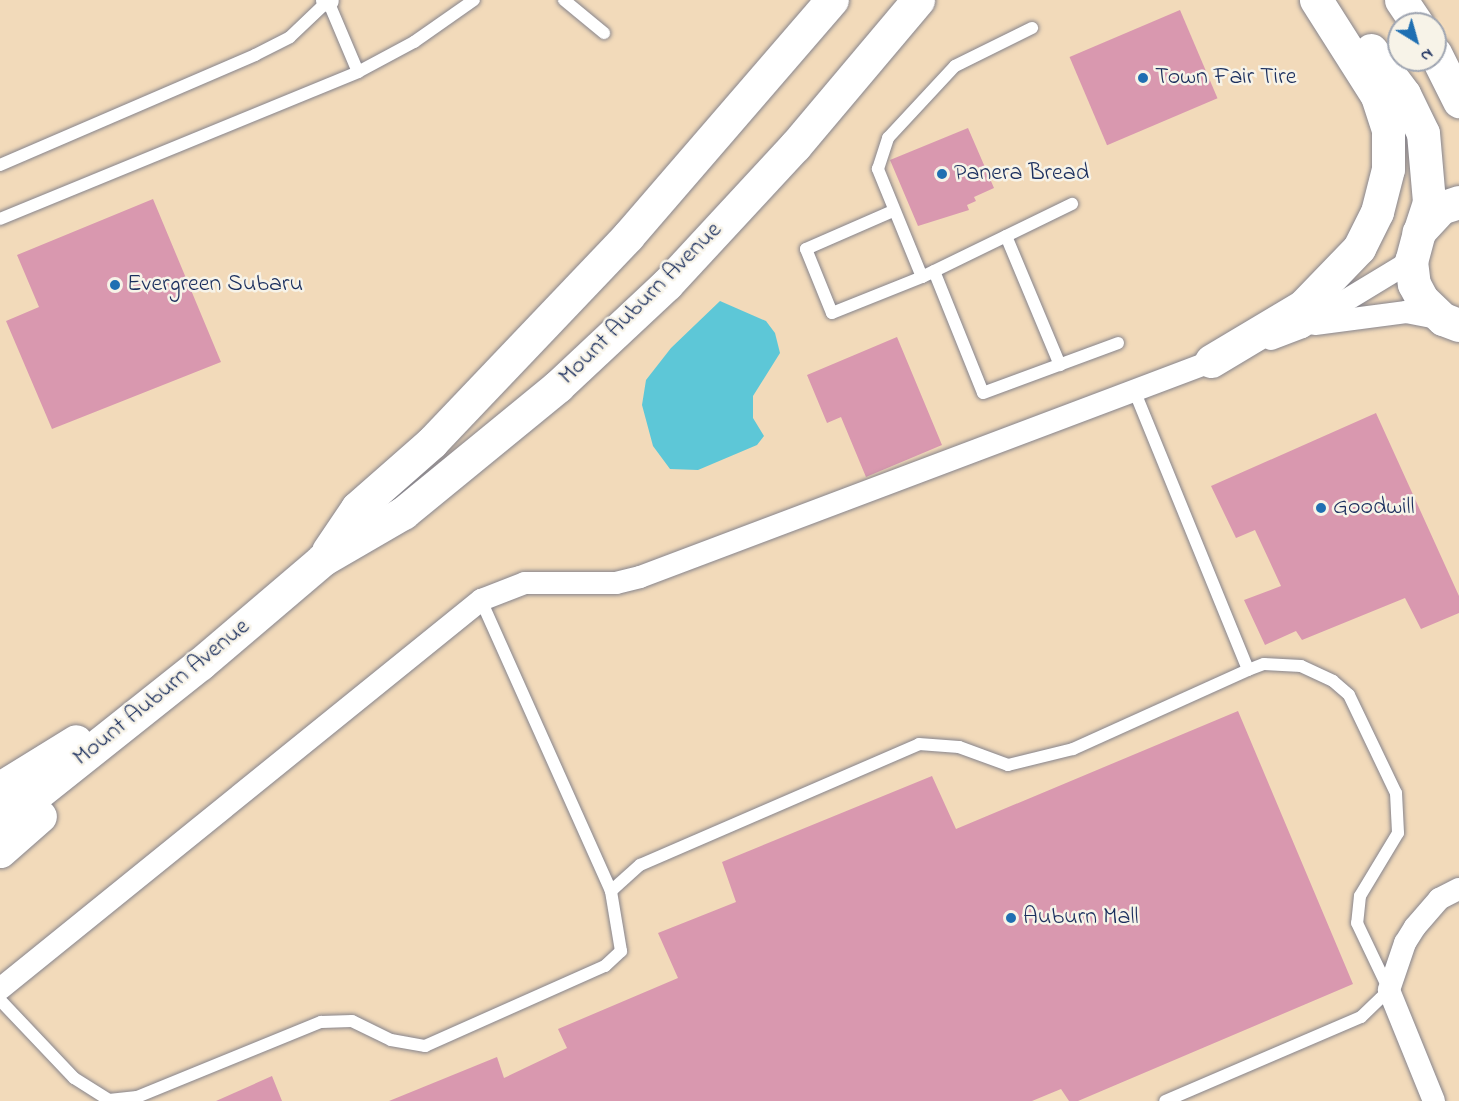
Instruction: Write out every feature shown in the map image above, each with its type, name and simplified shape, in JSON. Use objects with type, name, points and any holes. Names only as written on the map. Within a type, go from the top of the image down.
[{"type":"main road","name":"Mount Auburn Avenue","points":[[322,560],[357,508],[432,442],[628,236],[832,0]]},
{"type":"main road","name":"Mount Auburn Avenue","points":[[0,823],[200,663],[322,560],[403,513],[558,386],[667,284],[795,146],[918,0]]},
{"type":"main road","points":[[1211,361],[1303,306],[1359,248],[1377,212],[1388,169],[1388,130],[1377,96],[1317,0]]},
{"type":"main road","points":[[1329,0],[1404,94],[1423,133],[1429,202],[1415,246],[1422,299],[1453,324]]},
{"type":"main road","points":[[1444,72],[1459,101]]},
{"type":"main road","points":[[1415,246],[1441,208],[1459,202]]},
{"type":"main road","points":[[0,788],[200,663]]},
{"type":"main road","points":[[0,851],[200,663]]},
{"type":"street","points":[[1302,327],[1415,246]]},
{"type":"street","points":[[0,989],[481,600],[525,583],[616,583],[640,578],[1302,327],[1406,312],[1453,324]]},
{"type":"street","points":[[1434,1101],[1389,990],[1404,943],[1439,899],[1459,888]]},
{"type":"lane","points":[[0,219],[358,72],[414,42],[474,0]]},
{"type":"lane","points":[[564,0],[604,33]]},
{"type":"lane","points":[[0,165],[255,56],[290,37],[328,1],[358,72]]},
{"type":"lane","points":[[922,277],[878,169],[888,138],[955,66],[1032,28]]},
{"type":"lane","points":[[894,211],[806,249],[832,313],[922,277],[1072,204]]},
{"type":"lane","points":[[1006,236],[1060,365]]},
{"type":"lane","points":[[934,271],[983,393],[1118,343]]},
{"type":"lane","points":[[1134,390],[1248,670]]},
{"type":"lane","points":[[0,1000],[74,1078],[109,1100],[136,1097],[321,1022],[352,1021],[391,1040],[424,1046],[605,966],[621,951],[611,891],[481,600]]},
{"type":"lane","points":[[611,891],[640,865],[919,744],[959,747],[1008,765],[1073,749],[1264,664],[1301,666],[1333,681],[1349,695],[1396,793],[1398,833],[1359,897],[1357,923],[1389,990],[1360,1017],[1165,1101]]},
{"type":"water","points":[[720,301],[766,321],[775,333],[780,353],[753,396],[753,418],[764,436],[757,445],[698,470],[670,469],[653,446],[642,405],[646,380],[671,348]]},
{"type":"building","name":"Town Fair Tire","points":[[1180,10],[1218,98],[1107,145],[1070,57]]},
{"type":"building","name":"Panera Bread","points":[[968,128],[994,188],[974,197],[976,201],[967,205],[969,210],[918,226],[890,160]]},
{"type":"building","points":[[153,199],[221,362],[52,429],[6,321],[39,307],[17,255]]},
{"type":"building","points":[[897,337],[942,445],[866,477],[841,417],[827,423],[807,375]]},
{"type":"building","name":"Goodwill","points":[[1376,413],[1459,596],[1459,613],[1421,629],[1405,598],[1302,640],[1296,631],[1265,645],[1244,600],[1281,586],[1255,530],[1236,538],[1211,486]]},
{"type":"building","name":"Auburn Mall","points":[[1238,711],[1353,984],[1078,1101],[1069,1101],[1061,1089],[1032,1101],[389,1101],[497,1057],[504,1078],[567,1048],[558,1029],[678,978],[658,933],[736,902],[722,862],[932,776],[956,829]]},
{"type":"building","points":[[272,1076],[282,1101],[216,1101]]},
{"type":"place","name":"Town Fair Tire","points":[[1143,78]]},
{"type":"place","name":"Panera Bread","points":[[942,174]]},
{"type":"place","name":"Evergreen Subaru","points":[[115,285]]},
{"type":"place","name":"Goodwill","points":[[1321,508]]},
{"type":"place","name":"Auburn Mall","points":[[1011,918]]}]
